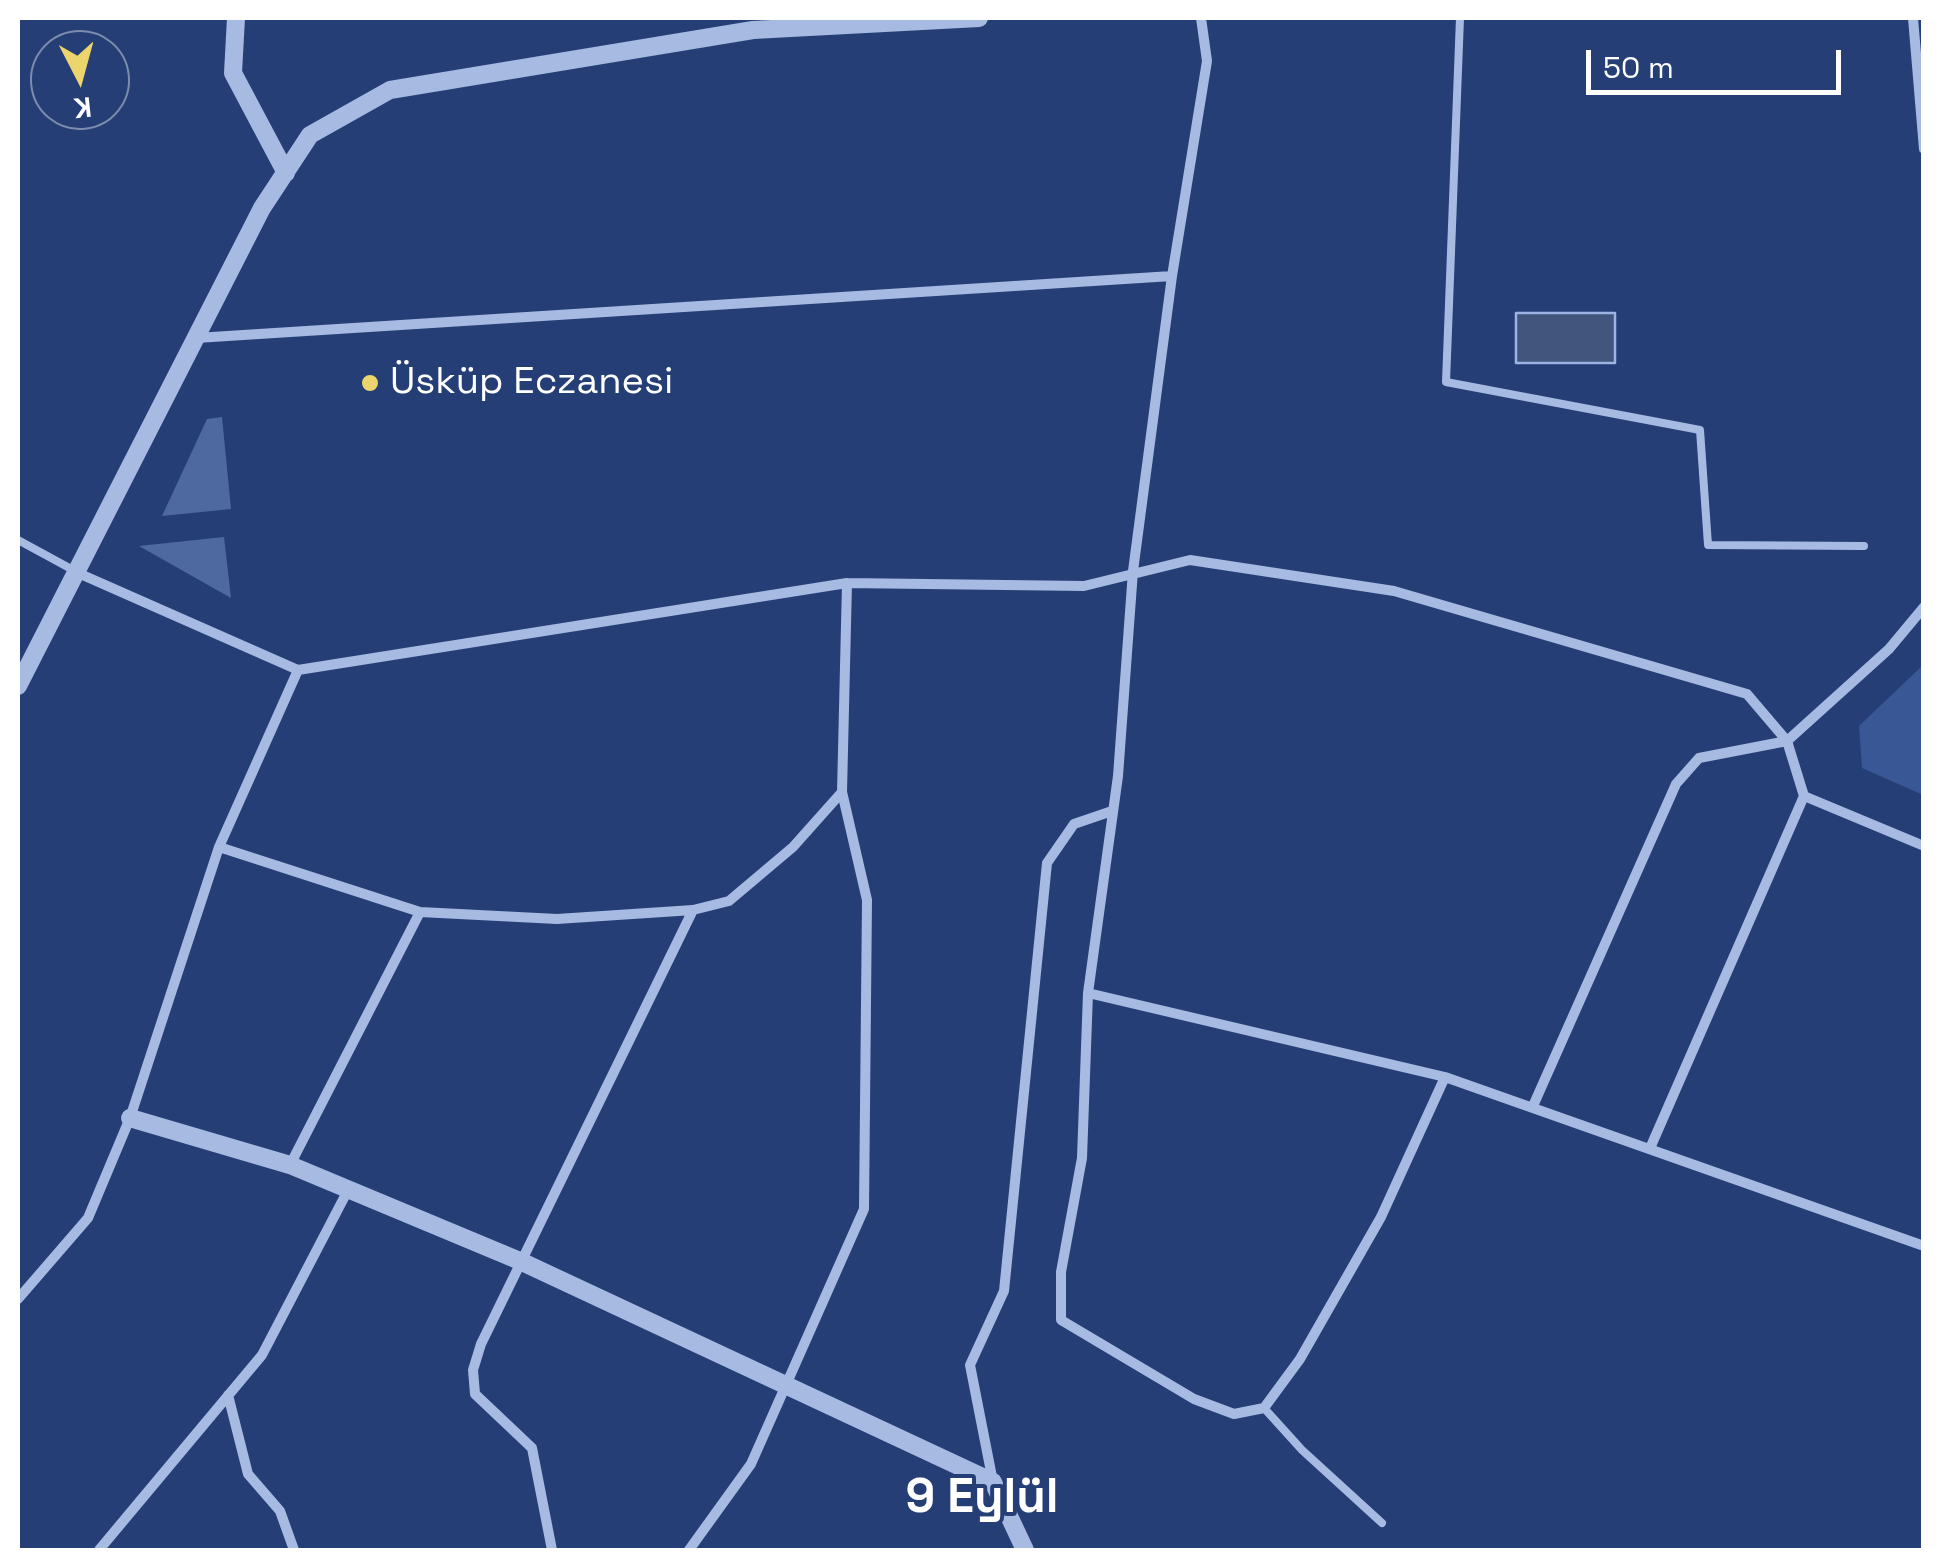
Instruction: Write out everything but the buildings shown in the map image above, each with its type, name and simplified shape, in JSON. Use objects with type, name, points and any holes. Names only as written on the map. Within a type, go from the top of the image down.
[{"type":"street","points":[[236,18],[233,73],[286,173]]},
{"type":"street","points":[[18,686],[262,208],[310,135],[390,90],[747,24],[980,18]]},
{"type":"street","points":[[1200,18],[1207,60],[1172,276],[1133,571],[1112,811],[1088,993],[1082,1158],[1061,1272],[1061,1320],[1194,1399],[1234,1414],[1264,1408],[1300,1359],[1380,1217],[1445,1077]]},
{"type":"street","points":[[1913,18],[1924,148]]},
{"type":"street","points":[[196,338],[1172,276]]},
{"type":"street","points":[[78,572],[298,670],[848,583],[1084,586],[1190,560],[1394,591],[1748,694],[1787,741],[1804,796],[1651,1146]]},
{"type":"street","points":[[689,1550],[751,1464],[864,1210],[867,900],[842,792],[848,583]]},
{"type":"street","points":[[1533,1106],[1676,784],[1699,758],[1787,741],[1889,649],[1924,607]]},
{"type":"street","points":[[18,1299],[88,1218],[130,1118],[220,847],[298,670]]},
{"type":"street","points":[[220,847],[420,912],[557,919],[694,910],[729,902],[793,847],[842,792]]},
{"type":"street","points":[[1804,796],[1924,846]]},
{"type":"street","points":[[1024,1550],[993,1482],[970,1366],[1004,1292],[1048,863],[1074,824],[1112,811]]},
{"type":"street","points":[[552,1550],[532,1448],[475,1394],[472,1370],[480,1344],[520,1261],[694,910]]},
{"type":"street","points":[[290,1165],[420,912]]},
{"type":"street","points":[[1088,993],[1445,1077],[1651,1146],[1924,1246]]},
{"type":"street","points":[[130,1118],[290,1165],[520,1261],[993,1482]]},
{"type":"street","points":[[99,1550],[262,1354],[347,1192]]},
{"type":"street","points":[[228,1395],[248,1474],[280,1511],[294,1550]]},
{"type":"lane","points":[[1460,18],[1446,382],[1700,430],[1708,545],[1864,546]]},
{"type":"lane","points":[[18,540],[78,572]]},
{"type":"lane","points":[[1264,1408],[1302,1450],[1382,1523]]},
{"type":"shaded area","points":[[1516,313],[1615,313],[1615,363],[1516,363]]},
{"type":"shaded area","points":[[1923,665],[1923,795],[1862,768],[1859,726]]},
{"type":"place","name":"Üsküp Eczanesi","points":[[370,383]]},
{"type":"district","name":"9 Eylül","points":[[982,1499]]}]
